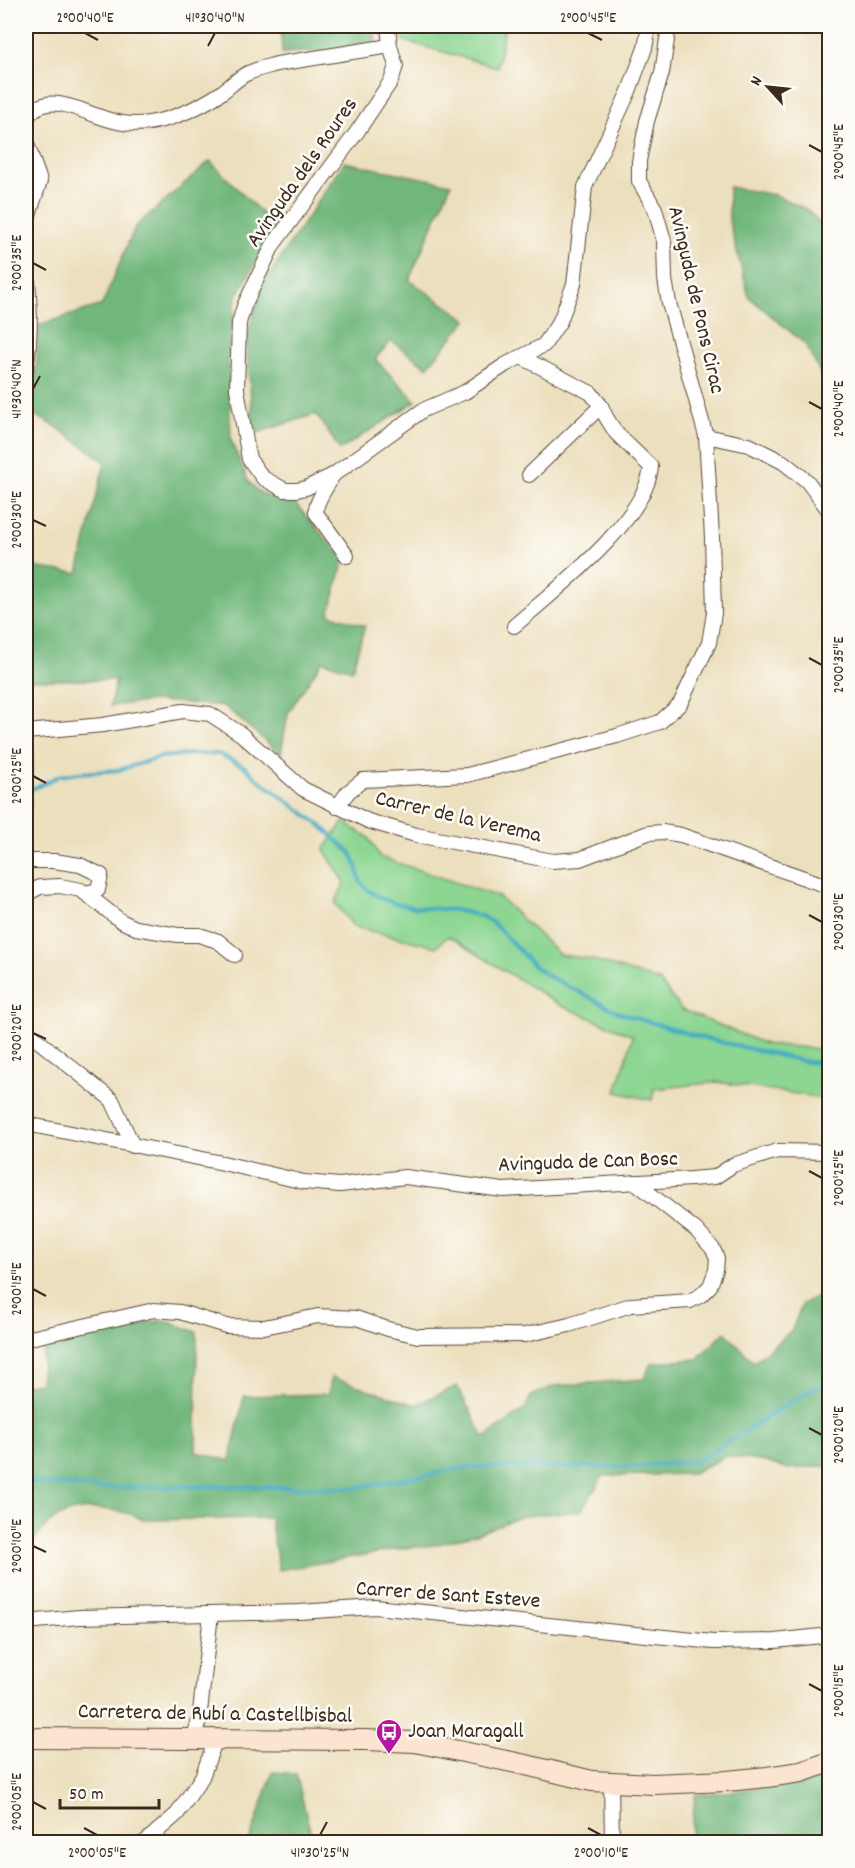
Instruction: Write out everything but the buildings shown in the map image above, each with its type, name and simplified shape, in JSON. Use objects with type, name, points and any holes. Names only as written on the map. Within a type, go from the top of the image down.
[{"type":"street","name":"Avinguda dels Roures","points":[[388,26],[390,46],[396,66],[391,81],[357,132],[273,245],[238,322],[237,389],[249,459],[263,478],[285,490],[306,488],[333,476],[423,410],[465,392],[505,365],[544,345],[560,321],[574,284],[585,187],[629,92],[645,48],[649,29]]},
{"type":"street","name":"Avinguda de Pons Cirac","points":[[337,807],[348,792],[363,780],[467,775],[617,736],[660,722],[680,704],[709,643],[714,613],[706,436],[669,303],[665,279],[664,241],[654,209],[639,181],[639,161],[647,121],[662,73],[668,31],[649,29]]},
{"type":"street","points":[[26,119],[34,108],[51,103],[67,104],[108,119],[145,124],[202,104],[222,93],[250,72],[277,64],[390,46]]},
{"type":"street","points":[[26,141],[40,181],[28,208],[26,224]]},
{"type":"street","points":[[26,260],[30,311],[26,369]]},
{"type":"street","points":[[514,626],[587,561],[620,527],[642,496],[650,479],[651,467],[616,433],[591,393],[521,357]]},
{"type":"street","points":[[529,475],[601,406]]},
{"type":"street","points":[[706,436],[749,445],[783,462],[807,482],[830,512]]},
{"type":"street","name":"Avinguda dels Roures","points":[[333,476],[318,501],[316,513],[348,556]]},
{"type":"street","name":"Carrer de la Verema","points":[[26,732],[103,725],[183,711],[210,714],[241,734],[303,789],[368,821],[416,835],[553,861],[580,859],[648,833],[670,833],[830,887]]},
{"type":"street","points":[[26,861],[54,861],[80,865],[101,875],[98,890],[85,893]]},
{"type":"street","points":[[26,894],[40,887],[60,886],[81,890],[121,921],[136,927],[178,935],[199,934],[218,941],[235,955]]},
{"type":"street","points":[[26,1031],[112,1100],[133,1146]]},
{"type":"street","name":"Avinguda de Can Bosc","points":[[26,1124],[304,1182],[340,1185],[405,1177],[503,1190],[715,1177],[733,1165],[777,1151],[830,1152]]},
{"type":"street","points":[[26,1339],[154,1310],[180,1312],[226,1326],[264,1327],[318,1316],[356,1318],[418,1336],[525,1335],[569,1325],[631,1305],[690,1301],[710,1286],[716,1270],[717,1258],[713,1249],[696,1230],[635,1182]]},
{"type":"street","name":"Carrer de Sant Esteve","points":[[26,1622],[79,1617],[375,1607],[713,1642],[775,1641],[830,1635]]},
{"type":"street","points":[[194,1738],[199,1721],[211,1614]]},
{"type":"street","name":"Carretera de Rubí a Castellbisbal","points":[[26,1738],[415,1742],[592,1781],[653,1784],[727,1781],[801,1772],[830,1762]]},
{"type":"street","points":[[145,1842],[177,1814],[202,1777],[216,1739]]},
{"type":"street","points":[[611,1782],[612,1842]]},
{"type":"green space","points":[[281,26],[375,26],[375,43],[331,51],[282,53]]},
{"type":"green space","points":[[399,26],[505,26],[497,67],[404,41]]},
{"type":"green space","points":[[210,161],[275,227],[236,298],[228,356],[231,440],[248,481],[258,491],[272,498],[292,500],[344,560],[329,614],[365,626],[352,670],[322,661],[288,713],[281,754],[224,706],[155,701],[110,706],[116,680],[26,680],[26,592],[31,567],[78,573],[105,462],[55,426],[33,414],[39,325],[102,305],[135,227]]},
{"type":"green space","points":[[344,162],[451,184],[409,280],[467,320],[427,367],[391,341],[375,359],[416,401],[340,450],[316,414],[254,434],[246,339],[262,286]]},
{"type":"green space","points":[[729,187],[775,195],[808,210],[829,233],[829,389],[805,344],[749,297],[729,221]]},
{"type":"green space","points":[[26,744],[33,744],[30,807],[26,807]]},
{"type":"green space","points":[[343,822],[368,837],[380,857],[499,897],[560,955],[590,959],[659,981],[682,1010],[765,1044],[829,1050],[829,1099],[717,1082],[654,1089],[652,1100],[616,1092],[633,1036],[560,1005],[448,936],[436,947],[354,927],[335,903],[345,882],[324,850]]},
{"type":"green space","points":[[829,1290],[830,1461],[827,1466],[787,1469],[766,1462],[726,1456],[690,1474],[603,1476],[581,1511],[522,1516],[476,1534],[434,1545],[279,1570],[270,1518],[144,1520],[113,1510],[78,1510],[53,1520],[26,1551],[26,1385],[40,1383],[44,1345],[163,1320],[197,1332],[196,1452],[230,1461],[244,1396],[329,1394],[331,1377],[415,1405],[457,1386],[484,1438],[525,1409],[531,1396],[554,1386],[644,1379],[651,1363],[697,1359],[725,1332],[754,1362],[792,1330],[802,1304]]},
{"type":"green space","points":[[273,1772],[296,1774],[313,1842],[249,1842]]},
{"type":"green space","points":[[829,1772],[829,1842],[709,1842],[709,1838],[691,1839],[695,1795],[736,1791],[816,1777]]},
{"type":"waterway","points":[[26,792],[59,776],[119,770],[161,757],[219,754],[245,767],[320,825],[351,853],[360,881],[369,891],[381,898],[413,907],[455,910],[481,916],[493,923],[534,966],[546,975],[620,1013],[699,1037],[807,1062],[830,1063]]},
{"type":"waterway","points":[[26,1482],[98,1488],[205,1486],[353,1488],[470,1467],[626,1467],[697,1461],[812,1389],[830,1386]]},
{"type":"place","name":"Joan Maragall","points":[[389,1755]]}]
